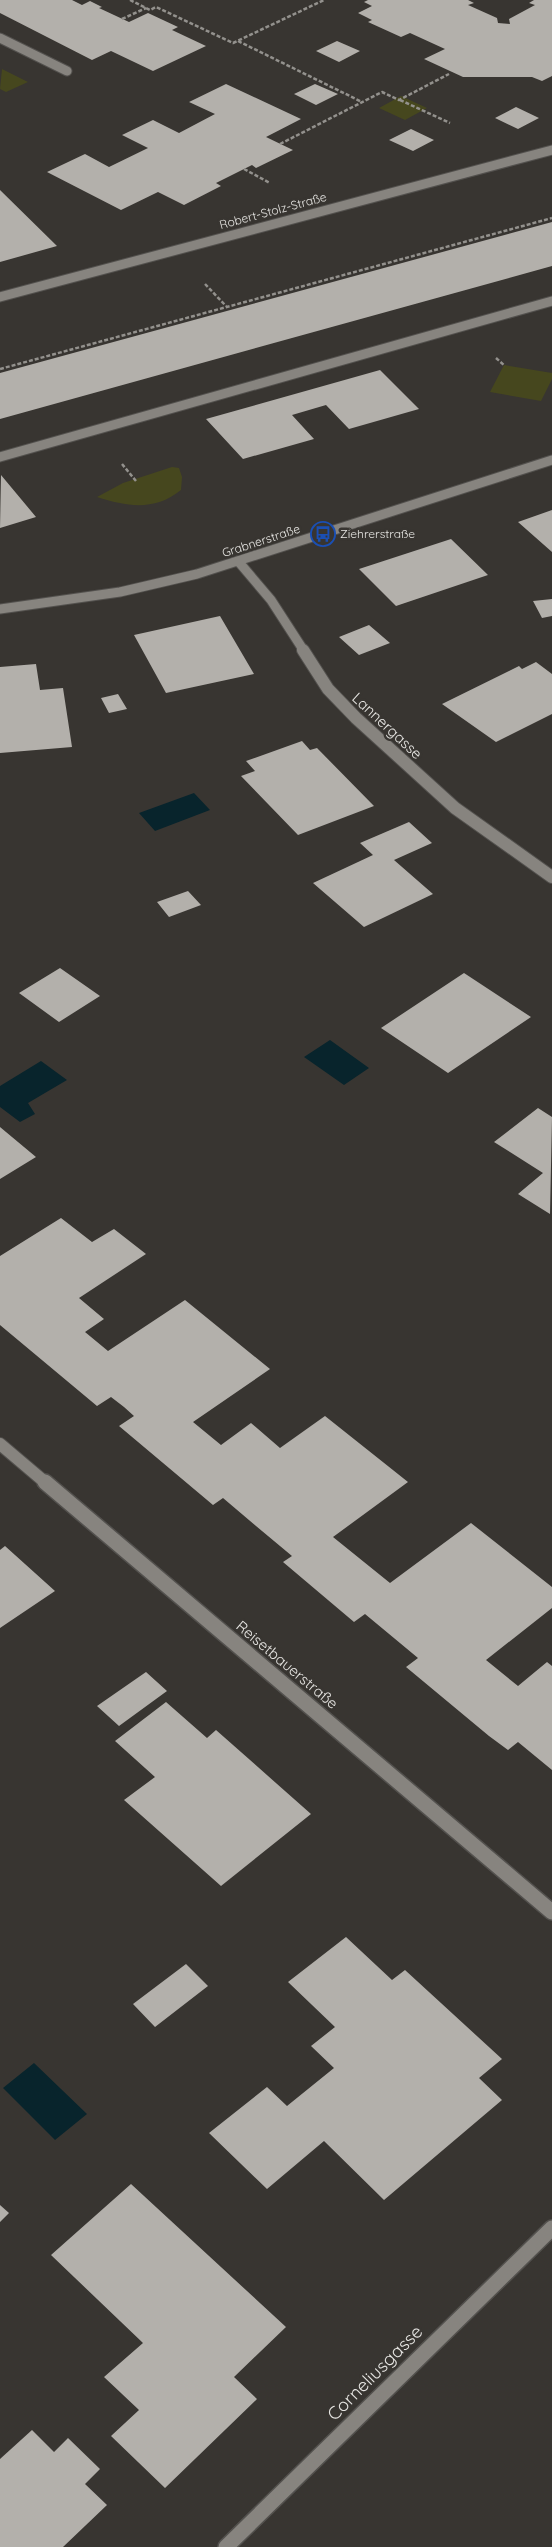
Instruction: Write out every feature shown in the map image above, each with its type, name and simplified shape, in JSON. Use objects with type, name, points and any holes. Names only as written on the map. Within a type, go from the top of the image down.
[{"type":"street","points":[[0,38],[67,71]]},
{"type":"street","name":"Robert-Stolz-Straße","points":[[0,297],[552,150]]},
{"type":"street","points":[[0,457],[552,301]]},
{"type":"street","name":"Grabnerstraße","points":[[0,609],[120,592],[197,574],[552,460]]},
{"type":"street","name":"Lannergasse","points":[[238,561],[270,600],[328,689],[356,718],[455,808],[552,878]]},
{"type":"street","name":"Reisetbauerstraße","points":[[0,1444],[552,1912]]},
{"type":"street","name":"Corneliusgasse","points":[[226,2547],[552,2228]]},
{"type":"path","points":[[130,0],[150,10],[156,7],[233,43],[324,0]]},
{"type":"path","points":[[122,19],[146,8]]},
{"type":"path","points":[[238,40],[362,102]]},
{"type":"path","points":[[399,100],[449,74]]},
{"type":"path","points":[[280,144],[382,92],[450,123]]},
{"type":"path","points":[[0,369],[552,218]]},
{"type":"path","points":[[206,285],[227,307]]},
{"type":"shaded area","points":[[2,69],[28,82],[6,92],[0,89]]},
{"type":"shaded area","points":[[401,96],[427,108],[405,120],[379,108]]},
{"type":"shaded area","points":[[504,365],[552,373],[552,379],[541,401],[490,392]]},
{"type":"shaded area","points":[[172,467],[179,468],[182,477],[181,490],[161,501],[151,504],[130,505],[97,497],[123,483]]},
{"type":"water","points":[[194,793],[210,810],[155,831],[139,813]]},
{"type":"water","points":[[330,1040],[369,1068],[344,1085],[304,1057]]},
{"type":"water","points":[[41,1061],[67,1080],[28,1103],[35,1114],[20,1122],[0,1107],[0,1086]]},
{"type":"water","points":[[34,2063],[87,2114],[55,2140],[3,2088]]},
{"type":"building","points":[[0,0],[72,0],[82,5],[90,1],[102,7],[99,8],[129,22],[148,13],[178,27],[172,30],[206,46],[153,71],[111,51],[92,60],[0,13]]},
{"type":"building","points":[[368,0],[468,0],[474,3],[468,5],[497,18],[498,23],[510,24],[509,19],[535,5],[529,3],[534,0],[552,0],[552,76],[542,81],[532,77],[463,77],[424,59],[445,49],[410,33],[401,37],[368,22],[372,20],[358,13],[372,6],[364,2]]},
{"type":"building","points":[[337,41],[360,51],[339,62],[316,51]]},
{"type":"building","points":[[226,84],[301,119],[266,137],[293,150],[256,168],[252,165],[216,183],[221,186],[184,205],[158,192],[121,210],[47,172],[85,154],[109,167],[148,148],[122,135],[153,120],[179,133],[215,114],[189,102]]},
{"type":"building","points":[[315,84],[338,94],[316,105],[294,94]]},
{"type":"building","points":[[516,107],[539,118],[518,129],[495,118]]},
{"type":"building","points":[[411,129],[434,140],[413,151],[389,140]]},
{"type":"building","points":[[0,190],[57,246],[0,262]]},
{"type":"building","points":[[552,222],[552,266],[0,419],[0,373]]},
{"type":"building","points":[[380,370],[419,409],[349,429],[326,405],[292,415],[314,439],[243,459],[206,419]]},
{"type":"building","points":[[1,475],[36,517],[0,528]]},
{"type":"building","points":[[552,510],[552,552],[518,522]]},
{"type":"building","points":[[451,539],[488,575],[396,606],[359,569]]},
{"type":"building","points":[[552,599],[552,616],[542,618],[533,601]]},
{"type":"building","points":[[220,616],[254,674],[166,693],[134,635]]},
{"type":"building","points":[[369,625],[390,643],[359,655],[339,637]]},
{"type":"building","points":[[536,662],[552,674],[552,714],[496,742],[442,704],[519,666],[522,669]]},
{"type":"building","points":[[36,664],[40,690],[63,688],[72,747],[0,753],[0,667]]},
{"type":"building","points":[[118,694],[127,709],[109,713],[101,698]]},
{"type":"building","points":[[302,741],[310,750],[317,748],[374,806],[298,835],[241,776],[255,771],[246,761]]},
{"type":"building","points":[[409,822],[432,843],[394,860],[433,894],[364,927],[313,883],[373,855],[360,843]]},
{"type":"building","points":[[188,891],[201,905],[169,917],[157,902]]},
{"type":"building","points":[[60,968],[100,996],[59,1022],[19,993]]},
{"type":"building","points":[[464,973],[531,1017],[448,1073],[381,1028]]},
{"type":"building","points":[[538,1108],[552,1117],[550,1214],[518,1194],[543,1173],[494,1142]]},
{"type":"building","points":[[0,1127],[36,1157],[0,1179]]},
{"type":"building","points":[[61,1218],[92,1242],[114,1229],[146,1254],[79,1298],[104,1319],[85,1332],[108,1351],[185,1300],[270,1369],[193,1422],[221,1445],[251,1423],[280,1448],[325,1416],[408,1482],[333,1537],[390,1583],[471,1523],[552,1587],[552,1608],[486,1660],[518,1686],[547,1662],[552,1666],[552,1770],[518,1742],[508,1750],[489,1736],[406,1667],[418,1658],[365,1614],[354,1622],[283,1562],[292,1556],[223,1498],[213,1505],[119,1426],[134,1416],[124,1407],[111,1397],[97,1406],[0,1325],[0,1256]]},
{"type":"building","points":[[5,1546],[55,1591],[0,1628],[0,1550]]},
{"type":"building","points":[[146,1672],[167,1691],[119,1726],[97,1706]]},
{"type":"building","points":[[166,1702],[207,1738],[216,1730],[311,1814],[221,1886],[124,1800],[155,1777],[115,1741]]},
{"type":"building","points":[[346,1937],[392,1980],[405,1970],[502,2059],[479,2078],[502,2100],[384,2200],[324,2141],[267,2189],[209,2133],[267,2087],[287,2106],[334,2068],[311,2046],[335,2027],[288,1982]]},
{"type":"building","points":[[186,1964],[208,1986],[155,2027],[133,2004]]},
{"type":"building","points":[[131,2184],[286,2327],[234,2377],[257,2399],[165,2488],[111,2436],[139,2410],[104,2377],[143,2343],[51,2255]]},
{"type":"building","points":[[0,2205],[9,2213],[0,2222]]},
{"type":"building","points":[[32,2430],[54,2452],[68,2438],[100,2469],[85,2484],[107,2505],[63,2547],[0,2547],[0,2459]]},
{"type":"place","name":"Ziehrerstraße","points":[[323,534]]}]
